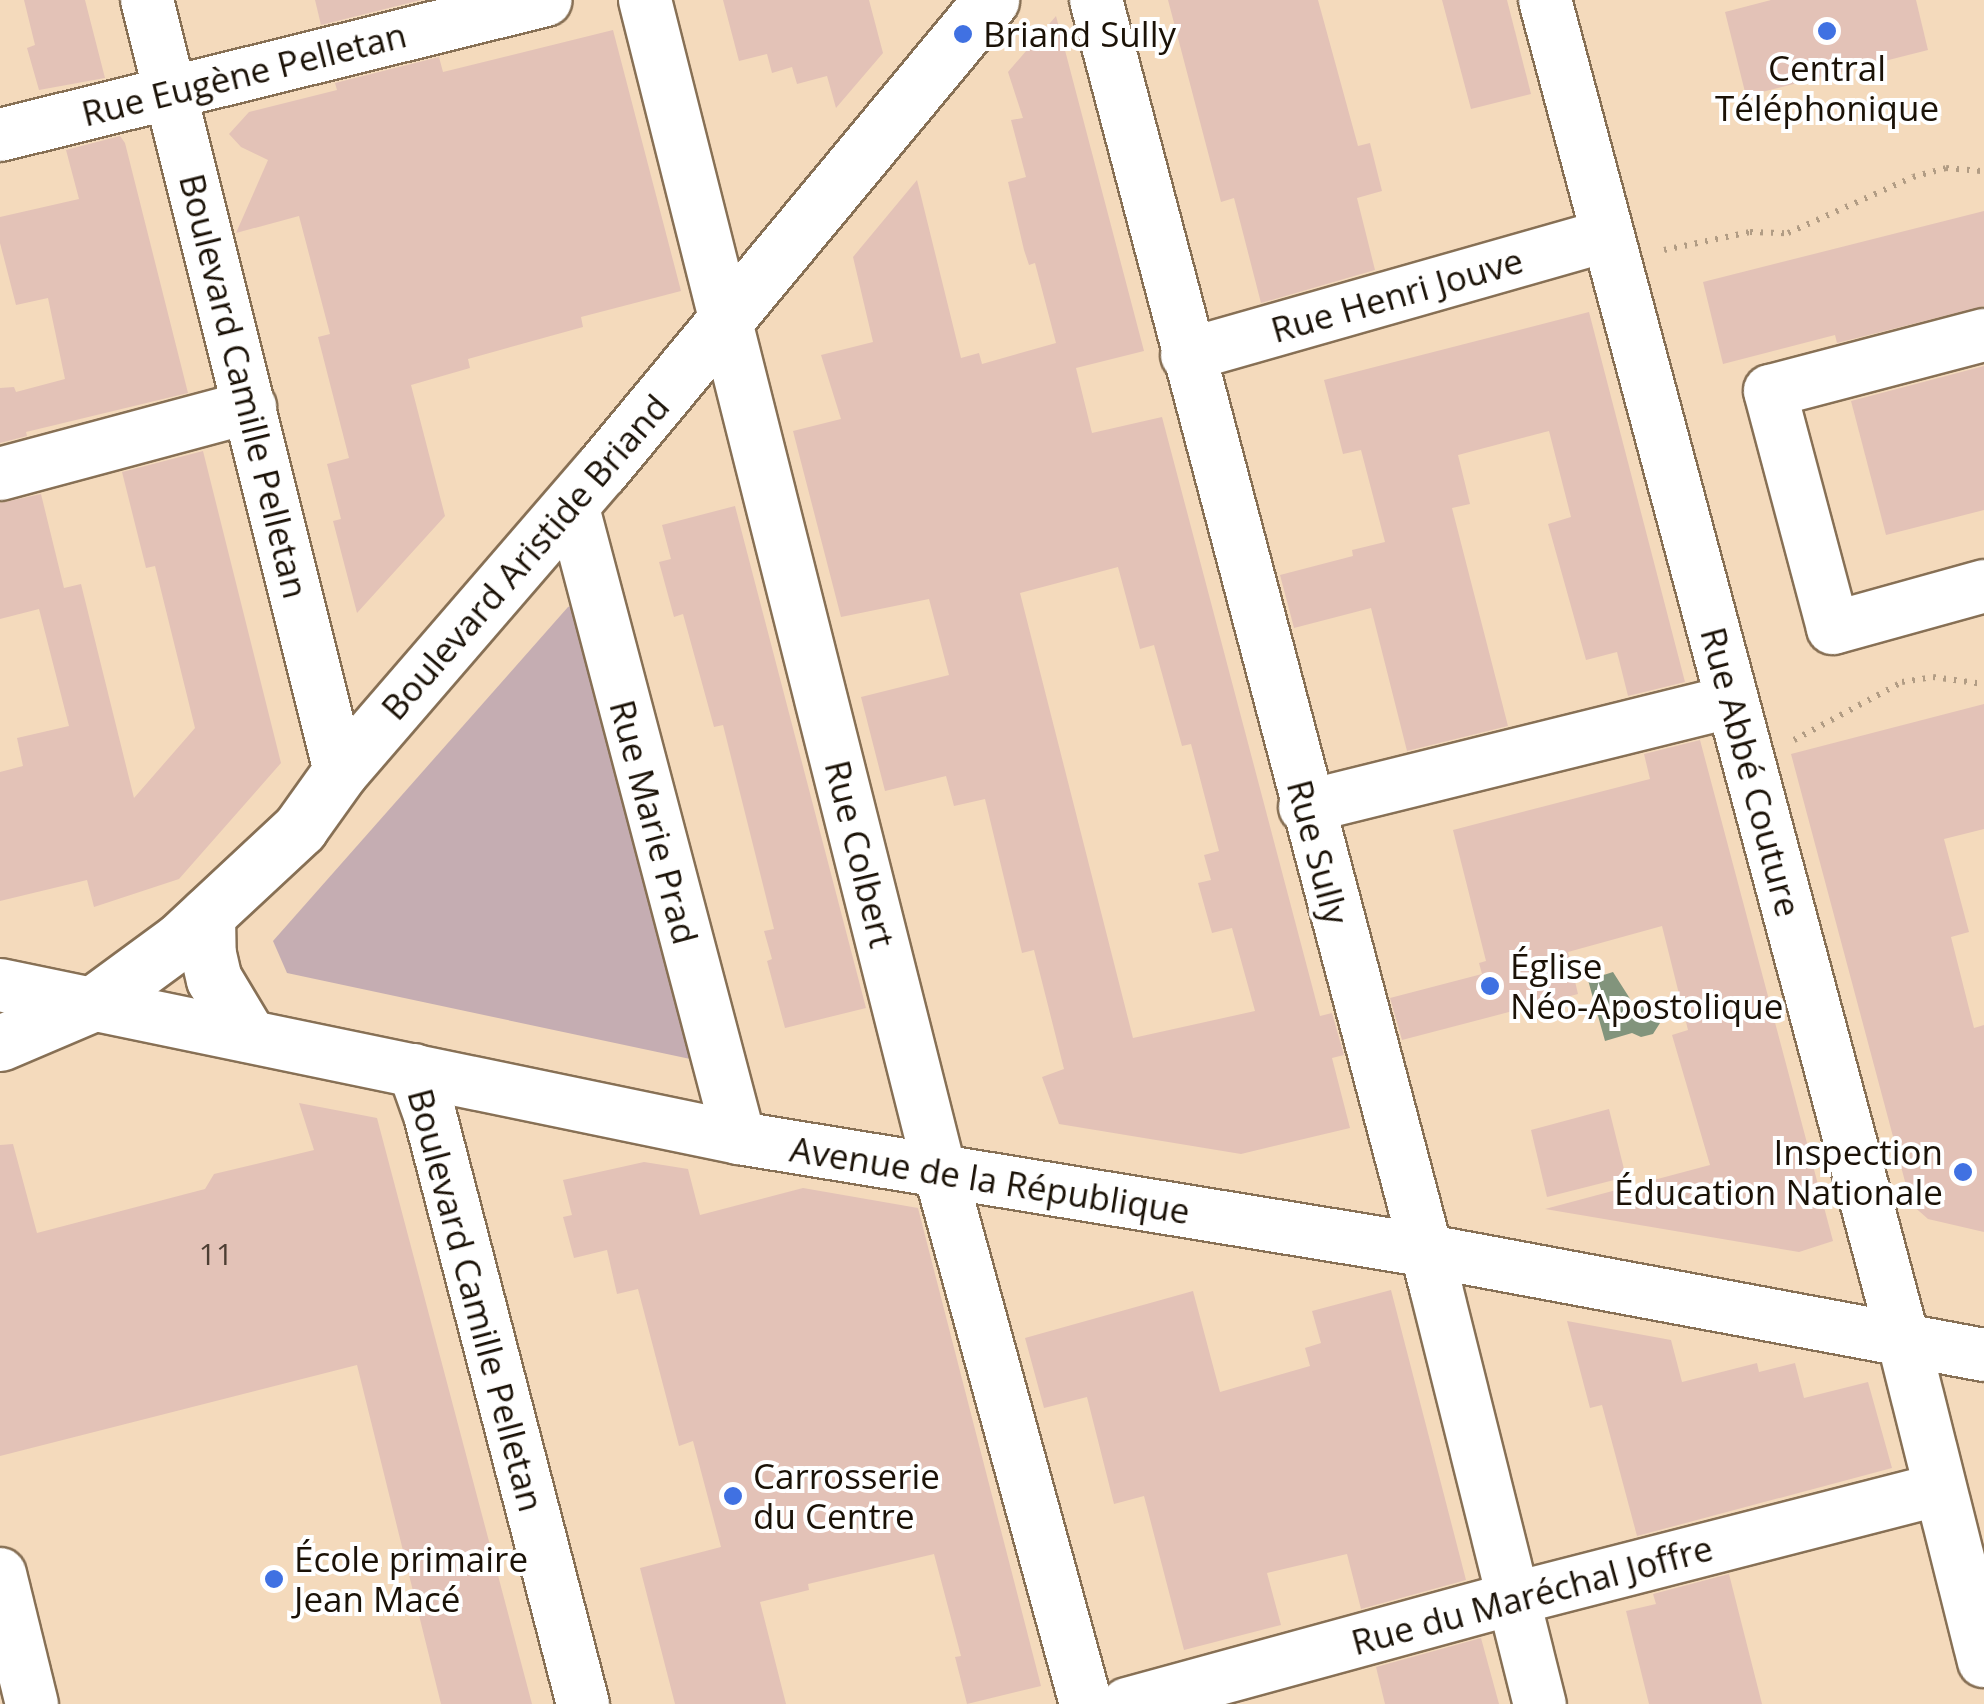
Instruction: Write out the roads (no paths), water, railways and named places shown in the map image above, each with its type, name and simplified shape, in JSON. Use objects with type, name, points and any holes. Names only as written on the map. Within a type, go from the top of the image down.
[{"type":"main road","name":"Boulevard Aristide Briand","points":[[0,1043],[96,1002],[207,914],[300,828],[340,772],[572,504],[991,0]]},
{"type":"main road","points":[[207,914],[208,954],[214,979],[247,1034]]},
{"type":"street","name":"Boulevard Camille Pelletan","points":[[147,0],[340,772]]},
{"type":"street","name":"Rue Eugène Pelletan","points":[[0,134],[546,0]]},
{"type":"street","name":"Rue Colbert","points":[[644,0],[940,1172],[1086,1704]]},
{"type":"street","name":"Rue Sully","points":[[1096,0],[1540,1704]]},
{"type":"street","name":"Rue Abbé Couture","points":[[1545,0],[1904,1343],[1984,1661]]},
{"type":"street","name":"Rue Henri Jouve","points":[[1187,355],[1611,251]]},
{"type":"street","points":[[1984,335],[1770,391],[1832,628],[1984,586]]},
{"type":"street","points":[[0,474],[250,407]]},
{"type":"street","name":"Rue Marie Prad","points":[[572,504],[739,1138]]},
{"type":"street","points":[[1305,806],[1732,701]]},
{"type":"street","name":"Avenue de la République","points":[[0,985],[739,1138],[1423,1250],[1984,1355]]},
{"type":"street","points":[[0,1026],[96,1002]]},
{"type":"street","name":"Boulevard Camille Pelletan","points":[[414,1070],[430,1115],[583,1704]]},
{"type":"street","name":"Rue du Maréchal Joffre","points":[[1127,1704],[1512,1599],[1938,1490]]},
{"type":"street","points":[[0,1574],[32,1704]]},
{"type":"place","name":"Central Téléphonique","points":[[1827,31]]},
{"type":"place","name":"Briand Sully","points":[[963,34]]},
{"type":"place","name":"Église Néo-Apostolique","points":[[1490,986]]},
{"type":"place","name":"Inspection Éducation Nationale","points":[[1963,1172]]},
{"type":"place","name":"Carrosserie du Centre","points":[[733,1496]]},
{"type":"place","name":"École primaire Jean Macé","points":[[274,1579]]}]
